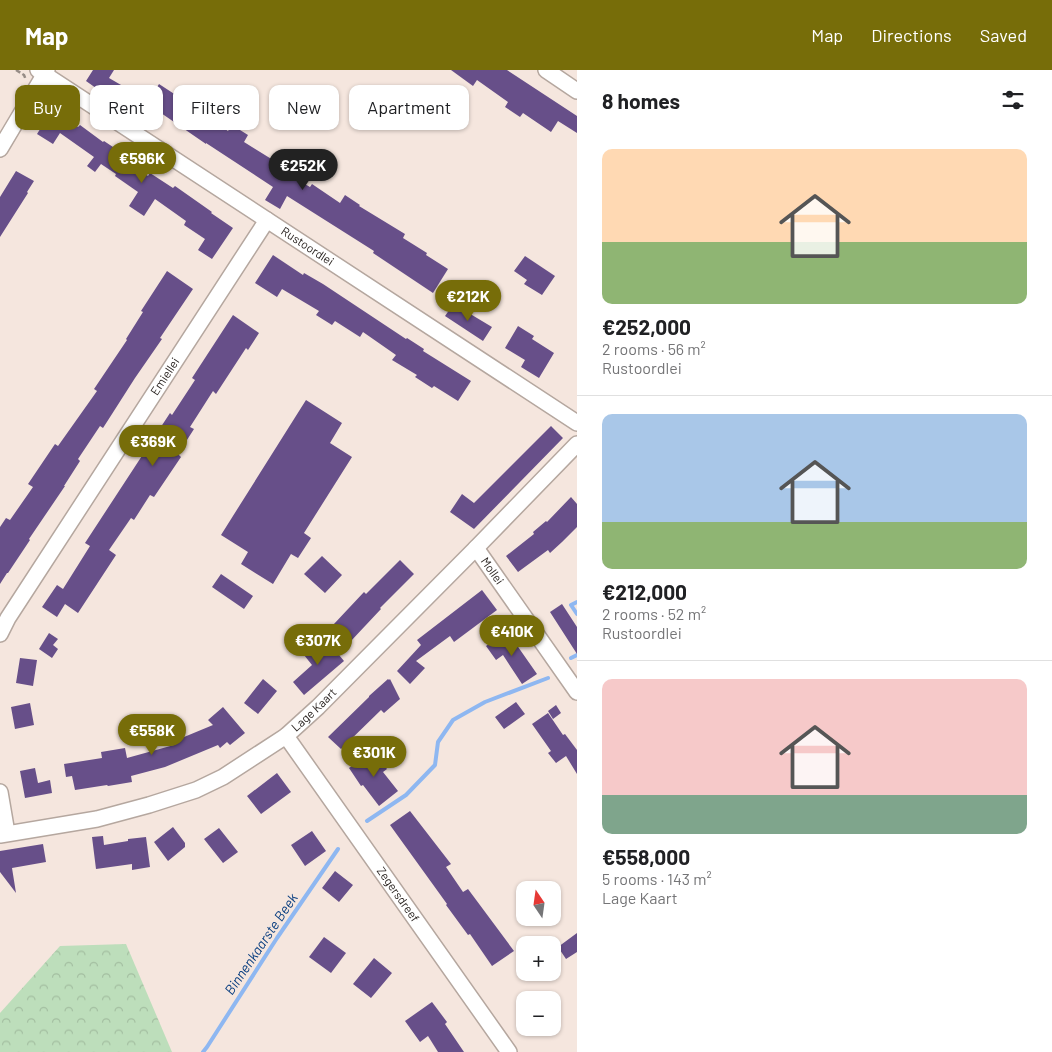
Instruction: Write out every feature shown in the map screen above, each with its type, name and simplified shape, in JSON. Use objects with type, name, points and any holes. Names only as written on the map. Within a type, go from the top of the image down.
[{"type":"street","points":[[546,70],[577,91]]},
{"type":"street","points":[[0,150],[43,72]]},
{"type":"street","name":"Rustoordlei","points":[[43,72],[577,423]]},
{"type":"street","name":"Emiellei","points":[[0,634],[8,618],[267,220]]},
{"type":"street","name":"Lage Kaart","points":[[4,834],[97,819],[196,790],[223,777],[286,736],[318,707],[577,444]]},
{"type":"street","name":"Mollei","points":[[476,548],[577,692]]},
{"type":"street","name":"Zegersdreef","points":[[286,736],[509,1052]]},
{"type":"street","points":[[0,792],[4,834]]},
{"type":"green space","points":[[126,944],[172,1052],[0,1052],[0,1013],[60,946]]},
{"type":"building","points":[[93,70],[114,70],[109,78],[121,85],[92,85],[86,81]]},
{"type":"building","points":[[451,70],[507,70],[577,116],[577,133],[558,121],[551,132],[523,113],[520,117],[505,107],[508,102],[477,80],[473,86]]},
{"type":"building","points":[[163,87],[173,93],[173,121],[163,114]]},
{"type":"building","points":[[80,125],[119,151],[116,155],[148,176],[150,173],[173,188],[175,186],[233,228],[212,259],[198,250],[205,239],[184,225],[186,221],[155,199],[144,216],[129,206],[138,192],[101,164],[95,172],[87,166],[94,157],[60,133],[53,144],[37,134],[40,130],[80,130]]},
{"type":"building","points":[[186,130],[240,130],[248,135],[244,142],[273,160],[270,164],[310,187],[312,184],[340,203],[345,195],[359,206],[405,234],[403,238],[448,269],[433,293],[373,253],[374,251],[287,196],[280,209],[265,200],[273,187]]},
{"type":"building","points":[[16,171],[34,181],[0,237],[0,197]]},
{"type":"building","points":[[273,255],[303,275],[304,273],[323,284],[471,381],[458,401],[415,377],[417,375],[392,360],[396,355],[363,332],[360,337],[335,321],[332,325],[316,315],[319,311],[282,289],[277,297],[255,283]]},
{"type":"building","points":[[525,256],[555,276],[542,295],[524,284],[527,280],[514,271]]},
{"type":"building","points":[[167,271],[193,289],[103,428],[100,426],[78,459],[80,461],[65,486],[0,584],[0,527],[6,518],[10,520],[33,487],[28,484],[55,444],[58,446],[97,391],[94,389],[127,340],[143,312],[141,311]]},
{"type":"building","points":[[455,302],[463,307],[462,309],[492,327],[483,341],[445,316]]},
{"type":"building","points":[[233,315],[259,333],[248,350],[246,348],[216,394],[213,391],[190,427],[194,429],[178,454],[181,457],[154,497],[150,495],[134,520],[131,518],[109,550],[116,555],[78,613],[65,604],[57,617],[42,607],[57,585],[63,589],[90,546],[85,543],[170,413],[172,415],[195,380],[192,378]]},
{"type":"building","points":[[518,326],[534,336],[532,339],[554,353],[539,378],[521,367],[525,360],[505,348]]},
{"type":"building","points":[[306,400],[342,423],[330,443],[352,457],[304,533],[311,538],[298,558],[291,554],[273,584],[241,564],[248,552],[221,535]]},
{"type":"building","points":[[551,426],[563,438],[474,529],[450,512],[462,494],[474,503]]},
{"type":"building","points":[[571,497],[577,504],[577,527],[550,553],[548,550],[518,572],[506,556],[534,534],[533,532],[547,522]]},
{"type":"building","points":[[322,556],[342,575],[325,593],[304,574]]},
{"type":"building","points":[[400,560],[414,574],[350,642],[333,625],[364,592],[366,594]]},
{"type":"building","points":[[221,574],[253,596],[244,609],[212,587]]},
{"type":"building","points":[[482,590],[497,610],[454,642],[450,636],[416,661],[425,668],[410,684],[397,671],[421,645],[417,640]]},
{"type":"building","points":[[562,604],[577,627],[577,654],[550,612]]},
{"type":"building","points":[[507,631],[537,674],[522,684],[503,655],[496,660],[486,646]]},
{"type":"building","points":[[49,633],[58,639],[53,645],[58,649],[52,658],[39,649]]},
{"type":"building","points":[[325,638],[344,661],[304,695],[293,682],[312,665],[304,655]]},
{"type":"building","points":[[20,658],[37,660],[33,686],[16,683]]},
{"type":"building","points":[[263,679],[277,691],[258,714],[244,703]]},
{"type":"building","points":[[390,679],[400,699],[384,713],[381,710],[341,749],[328,737]]},
{"type":"building","points":[[516,702],[525,714],[504,729],[495,717]]},
{"type":"building","points":[[30,703],[34,725],[15,729],[11,707]]},
{"type":"building","points":[[556,705],[561,713],[553,719],[548,711]]},
{"type":"building","points":[[223,707],[245,733],[230,745],[227,742],[220,748],[218,745],[165,767],[131,776],[132,782],[75,790],[72,776],[66,777],[64,764],[102,758],[101,752],[125,748],[127,758],[174,745],[172,742],[213,725],[208,720]]},
{"type":"building","points":[[548,713],[563,735],[565,734],[577,750],[577,774],[566,756],[556,763],[548,753],[551,751],[532,724]]},
{"type":"building","points":[[375,751],[387,769],[383,772],[398,791],[379,806],[363,785],[361,786],[349,768]]},
{"type":"building","points":[[35,768],[38,783],[50,780],[52,793],[25,798],[20,771]]},
{"type":"building","points":[[277,773],[291,792],[261,814],[247,796]]},
{"type":"building","points":[[410,811],[451,864],[446,867],[463,892],[468,889],[514,951],[492,966],[470,934],[468,935],[446,905],[390,825]]},
{"type":"building","points":[[173,827],[185,843],[185,847],[168,861],[154,842]]},
{"type":"building","points":[[219,828],[238,852],[223,863],[204,839]]},
{"type":"building","points":[[312,831],[326,851],[305,866],[291,845]]},
{"type":"building","points":[[103,836],[104,845],[146,837],[150,867],[132,870],[132,864],[96,869],[92,837]]},
{"type":"building","points":[[43,844],[46,862],[12,868],[16,893],[0,872],[0,851]]},
{"type":"building","points":[[335,871],[353,885],[339,902],[322,888]]},
{"type":"building","points":[[577,933],[577,952],[566,959],[561,952],[561,945]]},
{"type":"building","points":[[324,937],[346,953],[331,973],[309,957]]},
{"type":"building","points":[[374,958],[392,973],[371,998],[353,984]]},
{"type":"building","points":[[432,1002],[447,1022],[445,1024],[464,1052],[438,1052],[428,1036],[420,1042],[405,1021]]},
{"type":"waterway","name":"Binnenkaarste Beek","points":[[577,602],[571,605],[577,614]]},
{"type":"waterway","name":"Binnenkaarste Beek","points":[[571,658],[577,655]]},
{"type":"waterway","name":"Binnenkaarste Beek","points":[[367,821],[406,795],[435,765],[438,742],[453,720],[485,702],[548,678]]},
{"type":"waterway","name":"Binnenkaarste Beek","points":[[203,1052],[277,938],[338,849]]}]
